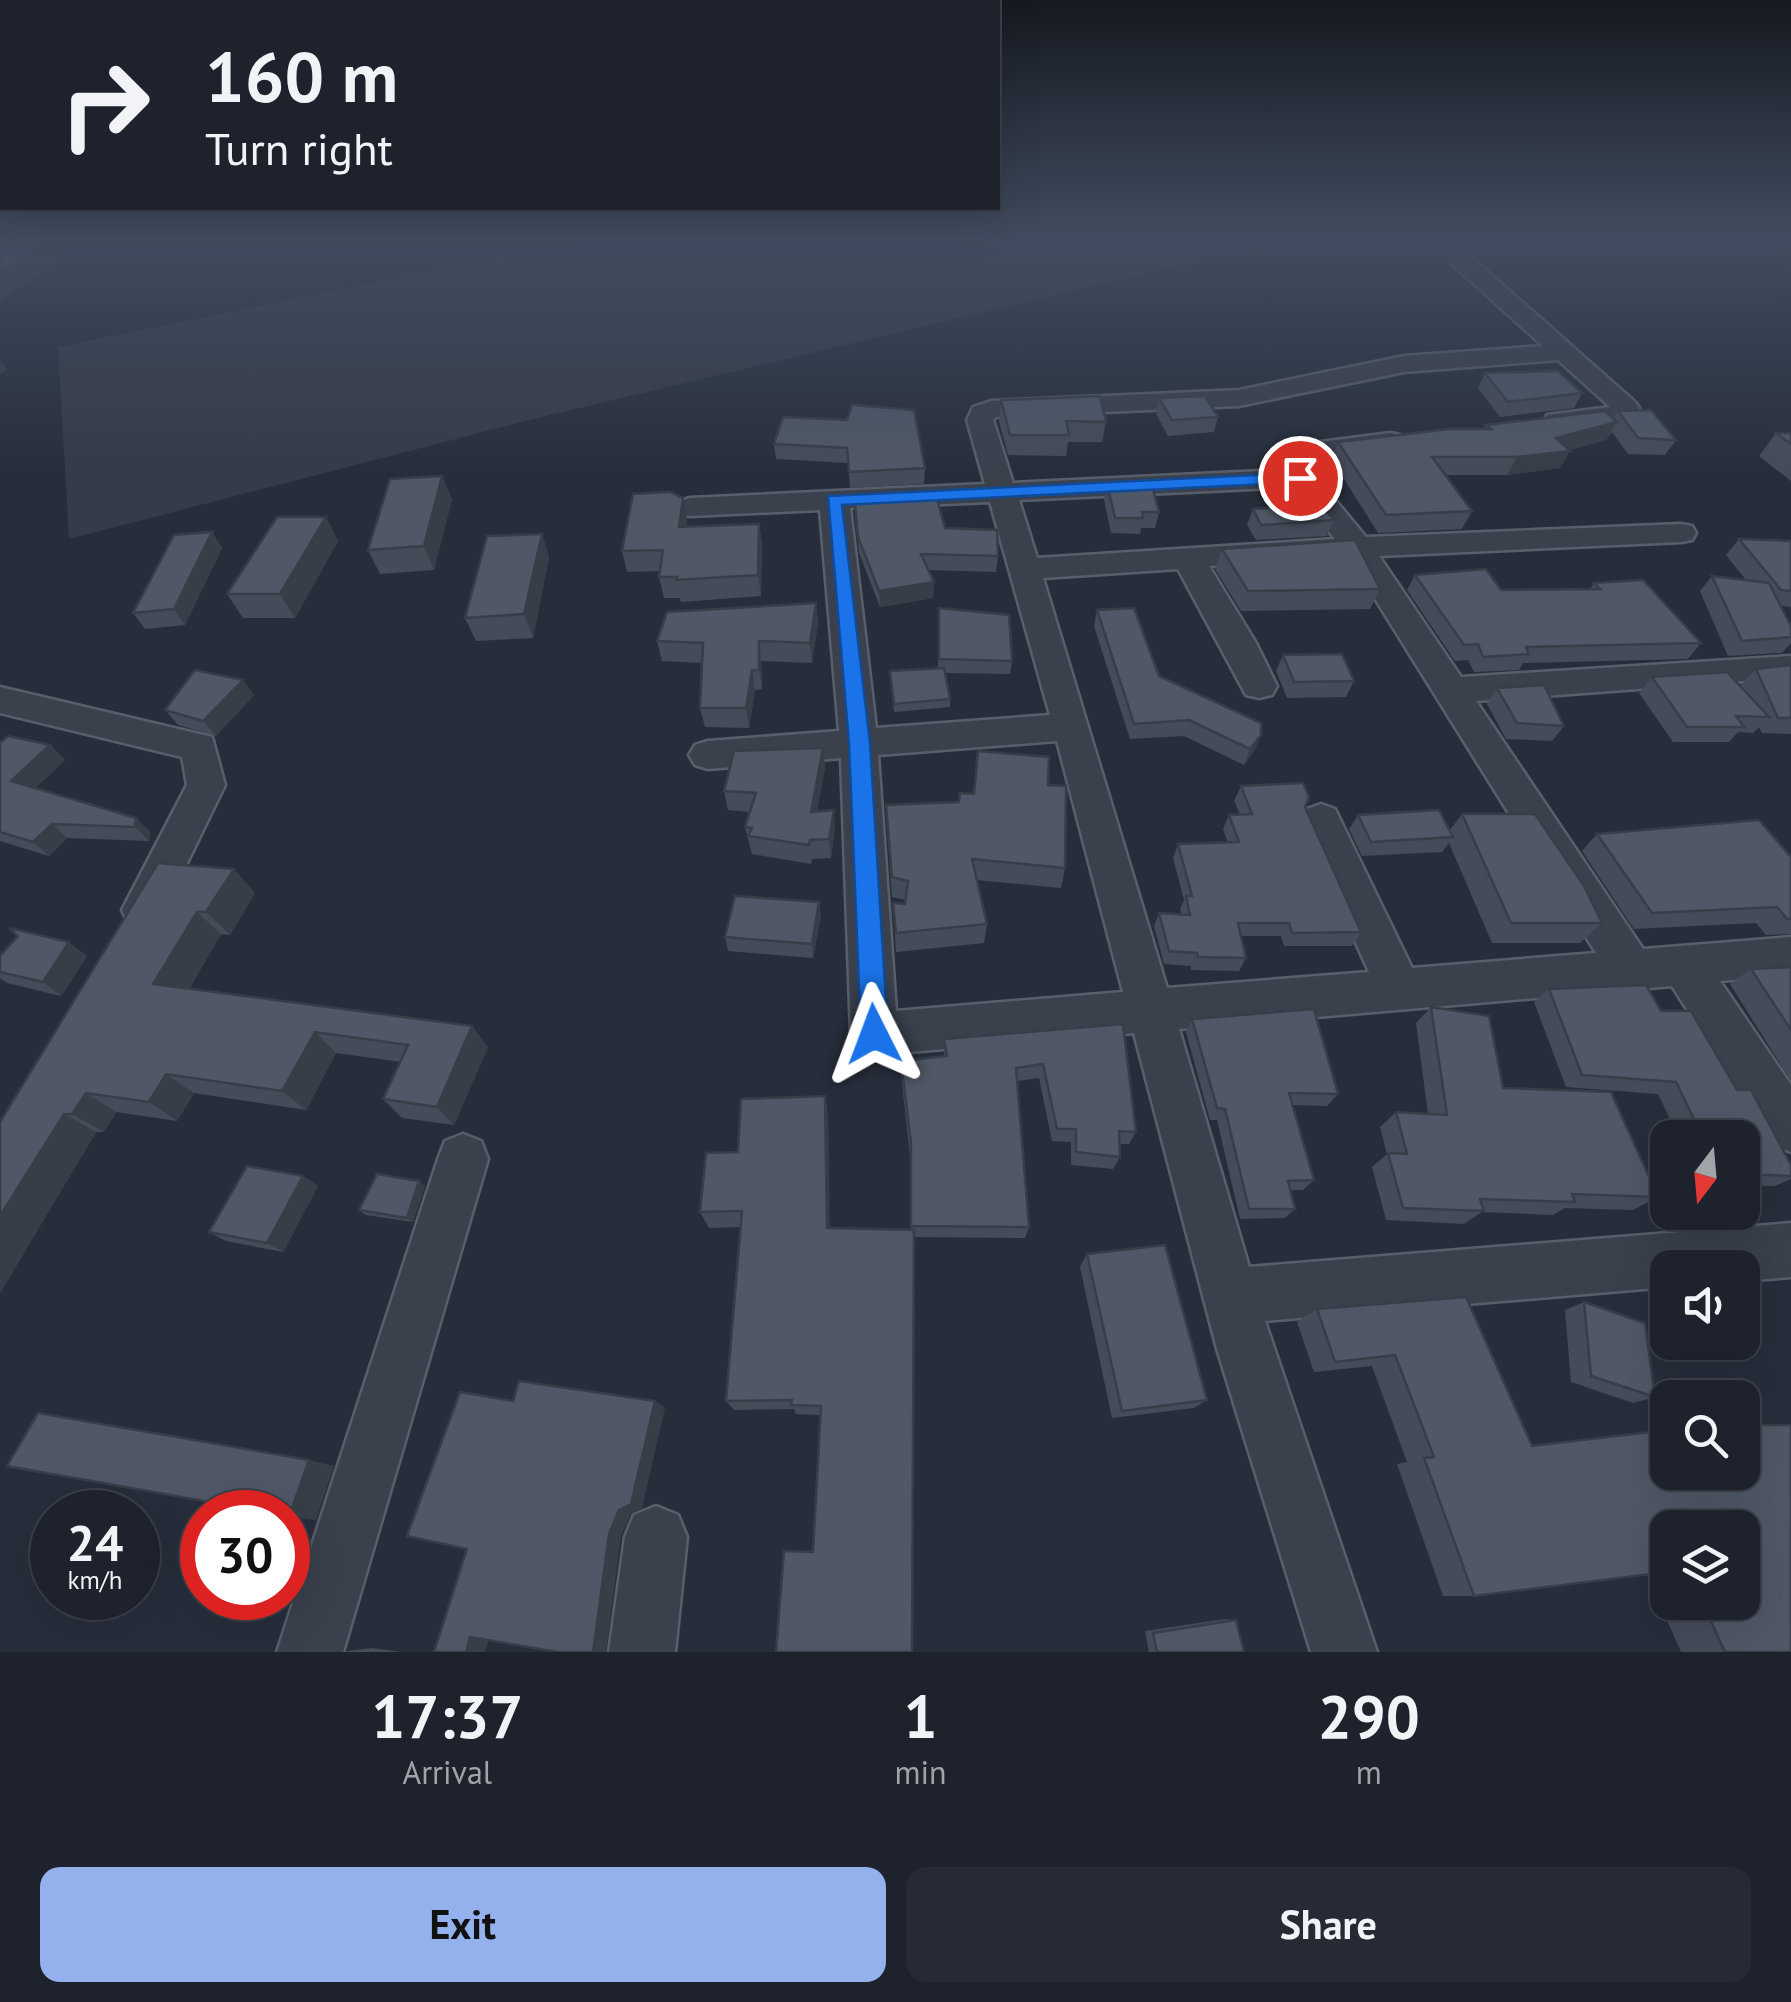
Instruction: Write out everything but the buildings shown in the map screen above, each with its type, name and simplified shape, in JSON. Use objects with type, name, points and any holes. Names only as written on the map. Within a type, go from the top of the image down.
[{"type":"street","points":[[1523,315],[1626,408],[1623,414],[1537,424]]},
{"type":"street","points":[[1344,1652],[1230,1296],[1072,727],[980,420],[982,413],[991,409],[1240,398],[1404,364],[1565,352]]},
{"type":"street","points":[[1420,438],[1284,454],[1358,547],[1631,969]]},
{"type":"street","points":[[690,507],[1300,478]]},
{"type":"street","points":[[834,500],[859,743],[874,1034],[1791,956]]},
{"type":"street","points":[[1023,569],[1358,547],[1682,533]]},
{"type":"street","points":[[1188,558],[1239,643],[1259,686]]},
{"type":"street","points":[[806,607],[844,604]]},
{"type":"street","points":[[1453,690],[1785,666]]},
{"type":"street","points":[[0,700],[198,747],[206,786],[158,886],[118,950]]},
{"type":"street","points":[[708,755],[1072,727]]},
{"type":"street","points":[[1321,820],[1399,989]]},
{"type":"street","points":[[1683,965],[1791,1128]]},
{"type":"street","points":[[310,1652],[463,1159]]},
{"type":"street","points":[[1230,1296],[1791,1250]]},
{"type":"street","points":[[642,1652],[656,1537]]},
{"type":"shaded area","points":[[215,315],[971,315],[525,421],[69,539],[58,347]]},
{"type":"route","points":[[874,1034],[859,743],[834,500],[1300,478]]}]
